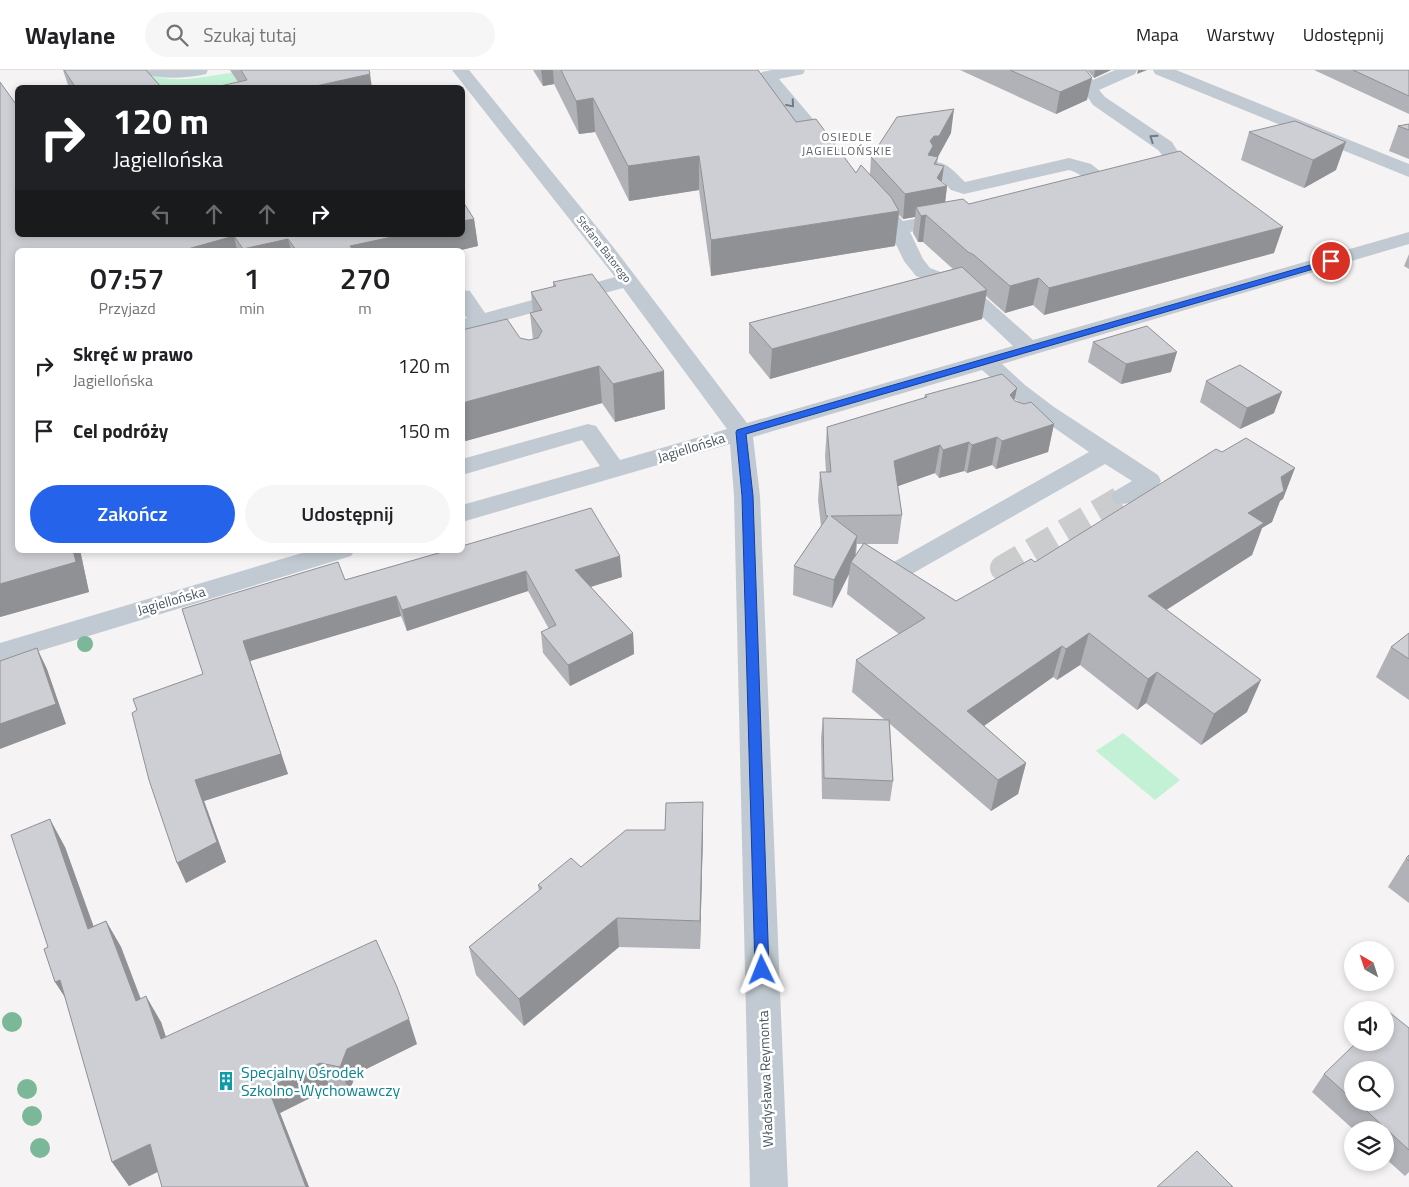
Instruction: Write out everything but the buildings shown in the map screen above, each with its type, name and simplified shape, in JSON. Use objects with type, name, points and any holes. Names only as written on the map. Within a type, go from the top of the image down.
[{"type":"street","points":[[147,70],[179,74],[200,70]]},
{"type":"street","name":"Stefana Batorego","points":[[460,70],[628,280],[741,432]]},
{"type":"street","points":[[797,70],[759,78],[842,165]]},
{"type":"street","points":[[1074,70],[1087,81],[1091,94],[1098,101],[1166,146],[1171,155],[1168,162],[1159,168],[1077,189]]},
{"type":"street","points":[[1089,88],[1129,70]]},
{"type":"street","points":[[1161,70],[1353,150],[1409,171]]},
{"type":"street","points":[[1353,150],[1409,189]]},
{"type":"street","points":[[938,167],[958,186],[964,188],[1069,164],[1084,168],[1104,182]]},
{"type":"street","points":[[874,203],[898,228],[914,261],[923,272],[962,287],[1028,348]]},
{"type":"street","points":[[898,228],[966,215]]},
{"type":"street","name":"Jagiellońska","points":[[465,513],[985,360],[1409,238]]},
{"type":"street","points":[[465,299],[487,324],[628,280]]},
{"type":"street","points":[[985,360],[1005,382],[1106,454],[1149,481],[1124,497]]},
{"type":"street","points":[[1019,423],[1045,410]]},
{"type":"street","points":[[465,466],[588,432],[615,470]]},
{"type":"street","name":"Władysława Reymonta","points":[[741,432],[748,496],[769,1187]]},
{"type":"street","points":[[892,574],[1106,454]]},
{"type":"street","name":"Jagiellońska","points":[[0,653],[332,553]]},
{"type":"green space","points":[[138,70],[163,78],[187,79],[245,71],[292,70],[223,85],[141,85]]},
{"type":"green space","points":[[1123,733],[1180,780],[1155,800],[1096,751]]},
{"type":"tunnel","points":[[1037,594],[1003,568],[1124,497]]},
{"type":"place","name":"Specjalny Ośrodek Szkolno-Wychowawczy","points":[[226,1081]]},
{"type":"district","name":"OSIEDLE JAGIELLOŃSKIE","points":[[847,143]]},
{"type":"route","points":[[762,970],[748,496],[741,432],[1331,261]]}]
